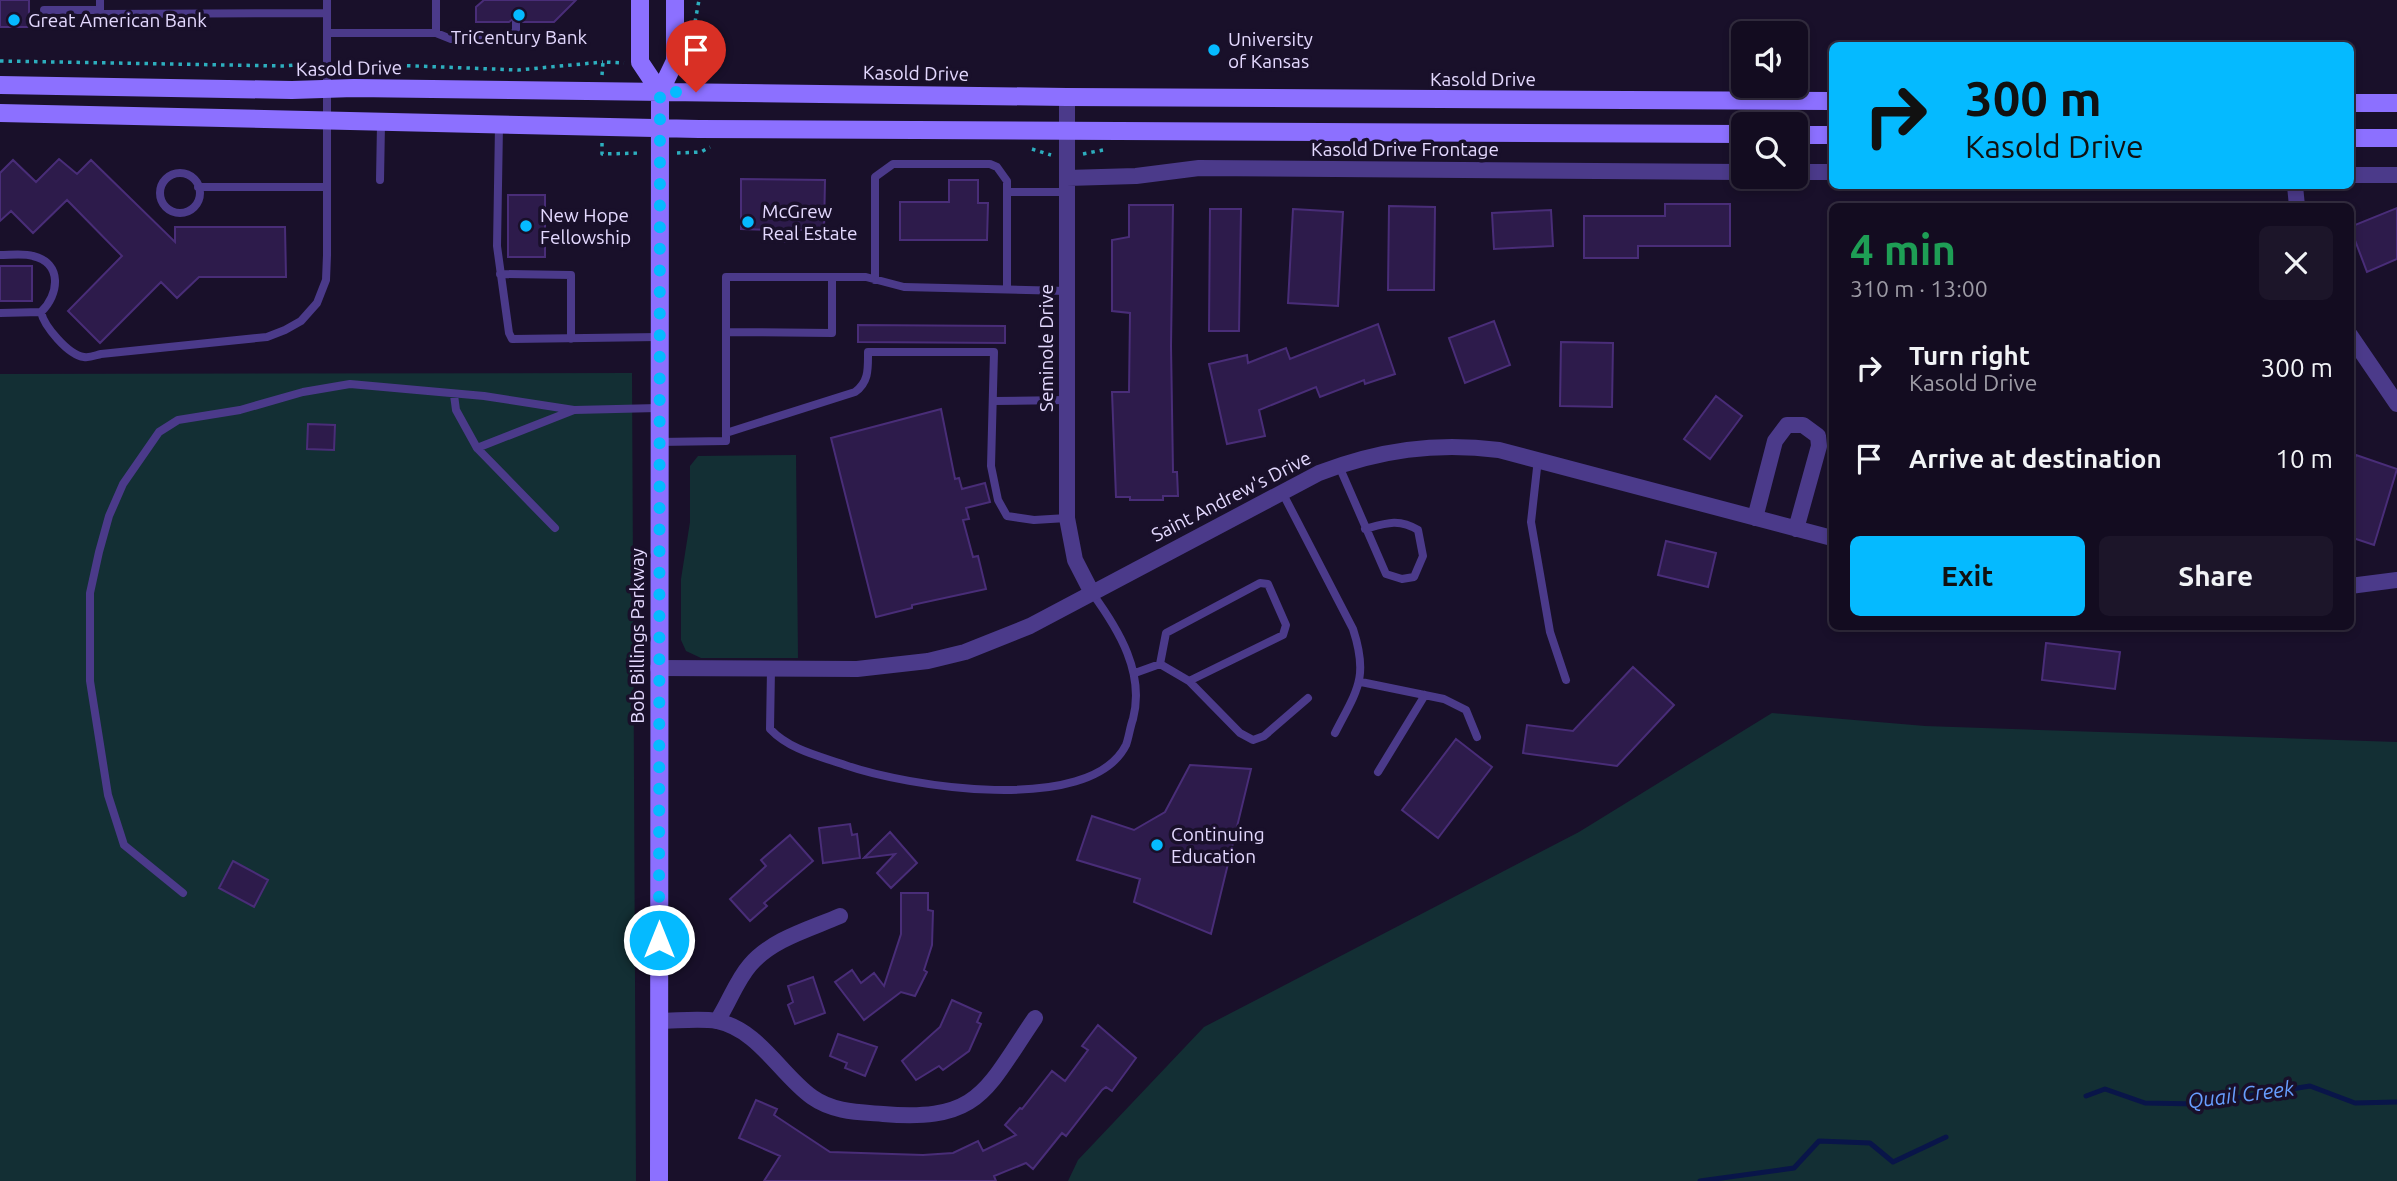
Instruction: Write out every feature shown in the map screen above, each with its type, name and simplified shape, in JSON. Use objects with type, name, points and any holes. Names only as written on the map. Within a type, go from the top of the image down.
[{"type":"main road","points":[[640,0],[640,62],[660,92]]},
{"type":"main road","name":"Bob Billings Parkway","points":[[659,1181],[660,92],[676,61],[675,0]]},
{"type":"main road","name":"Kasold Drive","points":[[0,85],[1067,97],[1829,101]]},
{"type":"main road","points":[[2354,103],[2397,103]]},
{"type":"main road","points":[[0,113],[381,124],[660,128],[1731,134]]},
{"type":"main road","points":[[1808,135],[1829,135]]},
{"type":"main road","points":[[2354,138],[2397,138]]},
{"type":"street","name":"Seminole Drive","points":[[1067,97],[1067,518],[1075,560],[1092,593]]},
{"type":"street","name":"Kasold Drive Frontage","points":[[1067,185],[1199,168],[1731,172]]},
{"type":"street","points":[[1808,172],[1829,172]]},
{"type":"street","points":[[2354,175],[2397,175]]},
{"type":"street","points":[[2354,341],[2397,404]]},
{"type":"street","points":[[1755,518],[1775,441],[1787,425],[1803,425],[1818,436],[1819,446],[1796,528]]},
{"type":"street","name":"Saint Andrew's Drive","points":[[658,668],[857,669],[928,661],[1000,640],[1282,492],[1339,466],[1381,453],[1441,446],[1499,450],[1829,537]]},
{"type":"street","points":[[2354,585],[2397,580]]},
{"type":"street","points":[[717,1021],[749,966],[762,953],[775,944],[840,916]]},
{"type":"street","points":[[659,1021],[717,1021],[734,1029],[766,1050],[799,1087],[827,1106],[847,1111],[919,1117],[939,1115],[974,1100],[988,1086],[1035,1018]]},
{"type":"lane","points":[[100,0],[100,14],[327,13]]},
{"type":"lane","points":[[41,312],[45,327],[78,356],[86,358],[101,354],[267,337],[301,321],[317,303],[326,280],[327,0]]},
{"type":"lane","points":[[436,0],[436,33]]},
{"type":"lane","points":[[44,10],[100,10]]},
{"type":"lane","points":[[327,33],[436,33],[451,39],[509,40],[516,30],[516,22]]},
{"type":"lane","points":[[380,180],[381,124]]},
{"type":"lane","points":[[499,126],[497,246],[512,339],[659,337]]},
{"type":"lane","points":[[875,280],[875,177],[893,164],[990,164],[1003,173],[1007,192],[1007,289]]},
{"type":"lane","points":[[174,174],[191,177],[198,187],[198,201],[189,211],[170,210],[161,200],[161,187],[174,174]]},
{"type":"lane","points":[[1007,192],[1067,185]]},
{"type":"lane","points":[[198,187],[327,187]]},
{"type":"lane","points":[[0,255],[32,255],[53,268],[55,294],[41,312]]},
{"type":"lane","points":[[500,274],[571,275],[571,339]]},
{"type":"lane","points":[[658,442],[726,441],[726,277],[832,277],[875,280],[904,287],[1067,291]]},
{"type":"lane","points":[[726,332],[832,333],[832,277]]},
{"type":"lane","points":[[0,313],[41,312]]},
{"type":"lane","points":[[726,433],[855,392],[863,386],[869,373],[869,352],[994,352],[990,466],[998,500],[1007,516],[1034,520],[1067,518]]},
{"type":"lane","points":[[183,893],[124,845],[108,795],[97,740],[90,681],[90,593],[109,516],[122,484],[159,432],[178,420],[240,410],[303,392],[350,384],[388,385],[454,395],[523,401],[574,411],[658,408]]},
{"type":"lane","points":[[454,395],[456,411],[477,448],[555,528]]},
{"type":"lane","points":[[994,401],[1067,400]]},
{"type":"lane","points":[[477,448],[574,411]]},
{"type":"lane","points":[[1538,460],[1531,522],[1550,632],[1566,680]]},
{"type":"lane","points":[[1339,466],[1365,529],[1386,574],[1402,579],[1414,577],[1423,556],[1418,530],[1406,523],[1391,521],[1365,529]]},
{"type":"lane","points":[[1282,492],[1353,629],[1361,652],[1361,682],[1335,733]]},
{"type":"lane","points":[[1160,664],[1166,633],[1261,583],[1268,584],[1286,625],[1283,635],[1189,681]]},
{"type":"lane","points":[[771,669],[770,729],[782,741],[869,773],[919,785],[1005,790],[1066,783],[1107,766],[1125,746],[1136,704],[1135,673],[1106,612],[1092,593]]},
{"type":"lane","points":[[1135,673],[1160,664]]},
{"type":"lane","points":[[1160,664],[1189,681],[1240,733],[1253,740],[1264,736],[1308,698]]},
{"type":"lane","points":[[1361,682],[1444,699],[1466,710],[1477,737]]},
{"type":"lane","points":[[1378,772],[1425,695]]},
{"type":"path","points":[[0,61],[284,66],[299,62],[518,70],[603,62],[625,63]]},
{"type":"path","points":[[602,81],[603,62]]},
{"type":"path","points":[[602,138],[602,154],[624,153]]},
{"type":"green space","points":[[632,373],[636,1181],[0,1181],[0,374]]},
{"type":"green space","points":[[796,455],[798,658],[701,658],[686,651],[681,640],[681,579],[690,522],[690,466],[698,456]]},
{"type":"green space","points":[[1772,713],[1925,726],[2397,742],[2397,1181],[1068,1181],[1078,1160],[1204,1027],[1579,832]]},
{"type":"building","name":"Great American Bank","points":[[0,0],[29,0],[29,27],[0,27]]},
{"type":"building","name":"TriCentury Bank","points":[[484,0],[576,0],[554,22],[523,22],[517,16],[509,22],[476,22],[476,7]]},
{"type":"building","points":[[59,159],[77,174],[91,160],[175,242],[175,227],[285,227],[286,277],[199,277],[177,298],[161,282],[100,343],[68,311],[122,256],[67,200],[33,233],[11,211],[0,221],[0,173],[13,160],[36,182]]},
{"type":"building","points":[[741,179],[825,180],[824,230],[793,230],[793,242],[773,241],[773,230],[741,229]]},
{"type":"building","points":[[949,180],[978,180],[978,203],[988,203],[987,240],[900,240],[900,202],[949,202]]},
{"type":"building","name":"New Hope Fellowship","points":[[508,195],[545,195],[545,257],[508,257]]},
{"type":"building","points":[[1665,204],[1730,204],[1730,246],[1638,246],[1638,258],[1584,258],[1584,216],[1665,216]]},
{"type":"building","points":[[1129,205],[1173,205],[1173,472],[1177,472],[1178,496],[1163,496],[1163,500],[1130,500],[1130,497],[1116,497],[1112,392],[1129,392],[1130,313],[1112,311],[1112,240],[1129,237]]},
{"type":"building","points":[[1389,206],[1435,207],[1434,290],[1388,290]]},
{"type":"building","points":[[2397,208],[2397,259],[2367,272],[2354,238],[2354,225]]},
{"type":"building","points":[[1210,209],[1241,209],[1239,331],[1209,331]]},
{"type":"building","points":[[1293,209],[1343,212],[1338,306],[1288,303]]},
{"type":"building","points":[[1551,210],[1553,246],[1494,249],[1492,213]]},
{"type":"building","points":[[0,266],[32,266],[32,301],[0,301]]},
{"type":"building","points":[[1494,321],[1510,365],[1465,383],[1449,338]]},
{"type":"building","points":[[1378,324],[1395,374],[1365,384],[1364,380],[1320,397],[1316,387],[1259,410],[1265,436],[1227,444],[1209,364],[1247,355],[1248,363],[1286,348],[1290,359]]},
{"type":"building","points":[[858,325],[1005,326],[1005,343],[858,342]]},
{"type":"building","points":[[1561,342],[1613,343],[1612,407],[1560,406]]},
{"type":"building","points":[[1716,396],[1742,416],[1710,459],[1684,439]]},
{"type":"building","points":[[941,409],[955,479],[959,478],[962,489],[985,483],[990,502],[966,508],[969,519],[963,520],[973,557],[978,556],[986,589],[912,605],[912,608],[876,617],[831,438]]},
{"type":"building","points":[[308,424],[335,425],[334,450],[307,449]]},
{"type":"building","points":[[2356,455],[2397,469],[2374,545],[2354,538]]},
{"type":"building","points":[[1666,541],[1716,553],[1708,587],[1658,575]]},
{"type":"building","points":[[2046,643],[2120,652],[2115,689],[2042,680]]},
{"type":"building","points":[[1633,667],[1674,705],[1617,766],[1523,753],[1527,725],[1573,731]]},
{"type":"building","points":[[1456,739],[1492,767],[1438,838],[1402,810]]},
{"type":"building","name":"Continuing Education","points":[[1190,765],[1251,769],[1211,934],[1134,902],[1140,879],[1077,860],[1092,816],[1134,830],[1165,812]]},
{"type":"building","points":[[850,824],[852,835],[857,834],[860,858],[823,863],[819,828]]},
{"type":"building","points":[[890,832],[917,863],[891,888],[877,873],[895,854],[864,858]]},
{"type":"building","points":[[790,835],[813,861],[764,903],[767,906],[750,921],[730,899],[766,866],[761,860]]},
{"type":"building","points":[[233,861],[268,880],[254,907],[219,888]]},
{"type":"building","points":[[901,893],[928,893],[928,910],[933,911],[932,945],[924,970],[927,972],[915,996],[901,992],[864,1020],[835,982],[852,970],[861,983],[874,973],[884,986],[901,934]]},
{"type":"building","points":[[813,977],[825,1013],[795,1024],[788,1005],[793,1002],[788,986]]},
{"type":"building","points":[[952,1000],[981,1013],[977,1022],[981,1024],[969,1051],[943,1070],[939,1066],[916,1080],[902,1061],[940,1027]]},
{"type":"building","points":[[1098,1025],[1136,1058],[1112,1091],[1106,1087],[1102,1090],[1066,1136],[1062,1133],[1033,1169],[1026,1163],[994,1176],[996,1181],[764,1181],[780,1156],[739,1138],[756,1100],[777,1109],[774,1115],[830,1152],[923,1155],[953,1153],[978,1141],[983,1151],[1016,1135],[1005,1125],[1022,1109],[1052,1071],[1065,1081],[1088,1050],[1082,1046]]},
{"type":"building","points":[[838,1034],[877,1047],[865,1076],[845,1068],[847,1063],[830,1056]]},
{"type":"waterway","name":"Quail Creek","points":[[2086,1096],[2105,1089],[2145,1103],[2198,1104],[2310,1086],[2355,1103],[2397,1102]]},
{"type":"waterway","name":"Quail Creek","points":[[1700,1181],[1794,1168],[1819,1141],[1870,1143],[1893,1162],[1946,1137]]},
{"type":"place","name":"TriCentury Bank","points":[[519,15]]},
{"type":"place","name":"Great American Bank","points":[[14,20]]},
{"type":"place","name":"University of Kansas","points":[[1214,50]]},
{"type":"place","name":"McGrew Real Estate","points":[[748,222]]},
{"type":"place","name":"New Hope Fellowship","points":[[526,226]]},
{"type":"place","name":"Continuing Education","points":[[1157,845]]},
{"type":"route","points":[[659,940],[660,92],[696,92]]}]
